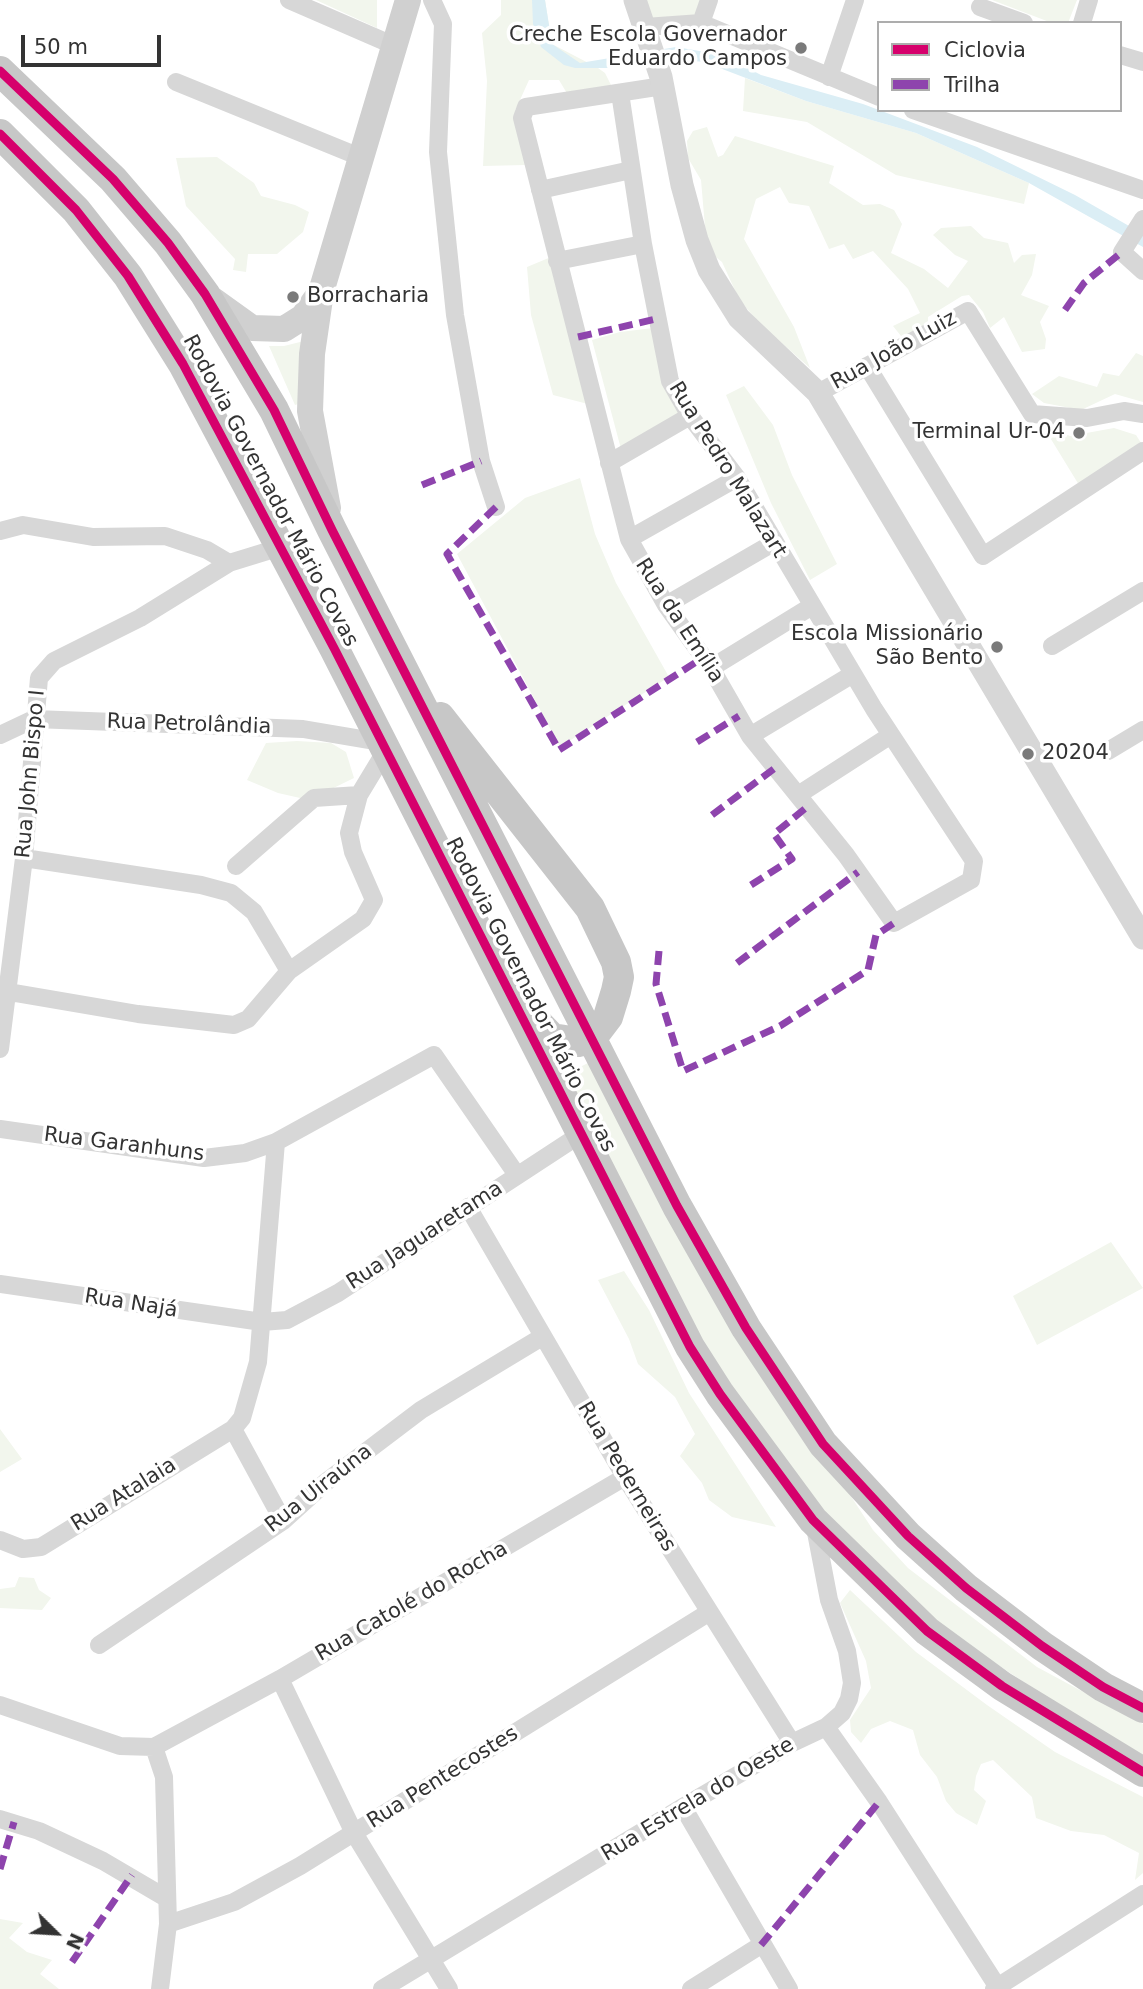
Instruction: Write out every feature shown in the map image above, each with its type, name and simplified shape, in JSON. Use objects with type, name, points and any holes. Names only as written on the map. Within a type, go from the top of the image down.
[{"type":"highway","name":"Rodovia Governador Mário Covas","points":[[0,71],[113,179],[168,243],[205,293],[274,410],[332,530],[677,1206],[746,1328],[823,1444],[908,1536],[966,1588],[1052,1653],[1103,1687],[1143,1708]]},
{"type":"highway","name":"Rodovia Governador Mário Covas","points":[[0,134],[76,210],[128,276],[183,364],[281,547],[696,1356],[720,1394],[813,1520],[927,1632],[1002,1686],[1143,1772]]},
{"type":"highway","points":[[419,699],[442,718],[466,747],[600,923],[619,977],[608,1017],[596,1047],[570,1053],[555,1068],[553,1079]]},
{"type":"highway","points":[[507,987],[552,1038],[596,1047]]},
{"type":"main road","points":[[332,530],[312,432],[312,354],[321,292],[408,0]]},
{"type":"main road","points":[[205,293],[241,323],[269,330],[294,325],[321,292]]},
{"type":"street","points":[[289,0],[395,46]]},
{"type":"street","points":[[432,0],[443,24],[438,152],[455,315],[481,461],[496,508]]},
{"type":"street","points":[[635,0],[662,81],[682,184],[697,240],[709,270],[739,318],[818,393],[1143,937]]},
{"type":"street","points":[[701,23],[709,0]]},
{"type":"street","points":[[829,77],[855,0]]},
{"type":"street","points":[[1083,21],[1089,0]]},
{"type":"street","points":[[979,10],[1017,21]]},
{"type":"street","points":[[645,27],[701,23],[877,96]]},
{"type":"street","points":[[1122,56],[1143,62]]},
{"type":"street","name":"Rua da Emília","points":[[662,81],[620,93],[526,107],[522,118],[629,539],[666,606],[711,668],[750,736],[846,855],[894,923]]},
{"type":"street","points":[[176,82],[360,157]]},
{"type":"street","name":"Rua Pedro Malazart","points":[[620,93],[665,366],[690,416],[737,478],[811,607],[974,861],[971,880],[894,923]]},
{"type":"street","points":[[940,115],[1143,190]]},
{"type":"street","points":[[540,190],[632,170]]},
{"type":"street","points":[[1143,219],[1122,252],[1143,271]]},
{"type":"street","points":[[557,261],[643,244]]},
{"type":"street","name":"Rua João Luiz","points":[[818,393],[964,312],[971,313],[1032,414],[1087,418],[1124,411],[1143,414]]},
{"type":"street","points":[[867,366],[983,556],[1143,451]]},
{"type":"street","points":[[609,463],[690,416]]},
{"type":"street","points":[[629,539],[737,478]]},
{"type":"street","points":[[0,531],[23,524],[93,537],[165,536],[207,550],[229,563]]},
{"type":"street","points":[[666,606],[773,543]]},
{"type":"street","name":"Rua John Bispo I","points":[[0,1049],[24,858],[39,678],[54,661],[140,618],[229,563],[281,547]]},
{"type":"street","points":[[1052,646],[1143,591]]},
{"type":"street","points":[[711,668],[811,607]]},
{"type":"street","points":[[750,736],[853,674]]},
{"type":"street","name":"Rua Petrolândia","points":[[0,735],[34,719],[303,729],[383,747]]},
{"type":"street","points":[[1108,751],[1143,730]]},
{"type":"street","points":[[797,795],[891,735]]},
{"type":"street","points":[[9,992],[138,1014],[234,1025],[257,1011],[289,971],[363,919],[374,900],[353,852],[349,833],[359,795],[383,747]]},
{"type":"street","points":[[236,866],[314,798],[359,795]]},
{"type":"street","points":[[24,858],[217,888],[231,893],[254,912],[289,971]]},
{"type":"street","name":"Rua Garanhuns","points":[[0,1129],[205,1158],[245,1153],[276,1142],[434,1055],[517,1175]]},
{"type":"street","name":"Rua Jaguaretama","points":[[262,1322],[286,1320],[338,1293],[581,1134]]},
{"type":"street","points":[[276,1142],[262,1322],[254,1385],[237,1423],[283,1521]]},
{"type":"street","name":"Rua Pederneiras","points":[[468,1206],[625,1477],[792,1743]]},
{"type":"street","name":"Rua Najá","points":[[0,1284],[262,1322]]},
{"type":"street","name":"Rua Uiraúna","points":[[99,1645],[283,1521],[326,1482],[421,1410],[542,1337]]},
{"type":"street","name":"Rua Atalaia","points":[[0,1540],[23,1549],[41,1547],[237,1423]]},
{"type":"street","name":"Rua Catolé do Rocha","points":[[154,1747],[198,1726],[280,1679],[625,1477]]},
{"type":"street","name":"Rua Estrela do Oeste","points":[[382,1989],[683,1807],[792,1743],[826,1727],[842,1713],[849,1699],[852,1683],[847,1651],[829,1600],[813,1520]]},
{"type":"street","name":"Rua Pentecostes","points":[[168,1924],[234,1902],[355,1833],[708,1613]]},
{"type":"street","points":[[280,1679],[355,1833],[449,1989]]},
{"type":"street","points":[[0,1705],[120,1746],[154,1747],[164,1777],[168,1924],[160,1989]]},
{"type":"street","points":[[826,1727],[879,1802],[997,1988],[1141,1900]]},
{"type":"street","points":[[683,1807],[789,1989]]},
{"type":"street","points":[[0,1819],[39,1832],[103,1861],[166,1898]]},
{"type":"street","points":[[691,1989],[761,1945]]},
{"type":"shaded area","points":[[316,0],[377,0],[377,28]]},
{"type":"shaded area","points":[[501,0],[545,0],[552,44],[605,73],[612,87],[568,95],[559,80],[529,80],[515,111],[525,165],[483,166],[487,81],[482,33],[501,15]]},
{"type":"shaded area","points":[[532,0],[545,0],[552,44],[580,63],[676,47],[723,55],[761,75],[863,104],[877,109],[877,112],[884,112],[977,147],[1075,195],[1143,234],[1143,247],[1029,183],[916,133],[806,101],[704,62],[675,59],[607,68],[575,68],[564,65],[541,47],[533,24]]},
{"type":"shaded area","points":[[640,0],[704,0],[693,23],[650,23]]},
{"type":"shaded area","points":[[992,0],[1077,0],[1069,21],[1047,21]]},
{"type":"shaded area","points":[[745,78],[806,101],[916,133],[1029,183],[1024,204],[896,175],[807,122],[743,111]]},
{"type":"shaded area","points":[[707,127],[718,157],[723,155],[735,136],[834,166],[829,183],[863,205],[880,204],[894,210],[902,224],[891,253],[924,269],[948,288],[968,261],[955,255],[933,235],[941,228],[971,226],[984,238],[1008,243],[1014,263],[1022,255],[1036,254],[1032,275],[1021,295],[1049,306],[1040,322],[1046,339],[1045,349],[1022,352],[1004,317],[990,328],[983,312],[969,295],[962,296],[928,317],[928,329],[905,341],[893,326],[920,313],[908,289],[873,251],[853,259],[844,244],[829,249],[809,206],[789,203],[780,187],[756,199],[744,239],[794,327],[810,368],[758,322],[739,299],[722,262],[707,250],[701,180],[688,158],[687,141],[693,131]]},
{"type":"shaded area","points":[[217,157],[254,183],[261,196],[295,205],[309,212],[303,232],[277,254],[248,254],[246,272],[233,270],[235,259],[186,206],[176,158]]},
{"type":"shaded area","points":[[551,257],[588,404],[553,395],[531,315],[527,267]]},
{"type":"shaded area","points":[[653,328],[684,410],[621,449],[592,340],[620,332]]},
{"type":"shaded area","points":[[308,340],[305,402],[295,405],[269,346],[284,346]]},
{"type":"shaded area","points":[[1136,353],[1143,356],[1143,402],[1115,394],[1081,410],[1044,403],[1032,394],[1059,376],[1097,387],[1103,373],[1119,376]]},
{"type":"shaded area","points":[[744,386],[773,425],[792,475],[837,564],[810,580],[771,503],[726,395]]},
{"type":"shaded area","points":[[1114,428],[1136,435],[1143,446],[1079,485],[1046,431],[1052,429],[1070,436]]},
{"type":"shaded area","points":[[580,478],[595,534],[616,583],[669,677],[560,747],[457,554],[525,498]]},
{"type":"shaded area","points":[[266,743],[331,743],[346,752],[354,778],[309,800],[278,793],[247,780]]},
{"type":"shaded area","points":[[596,1059],[837,1475],[873,1530],[908,1568],[1037,1667],[1143,1724],[1143,1760],[937,1625],[828,1521],[734,1400],[562,1076]]},
{"type":"shaded area","points":[[1111,1242],[1143,1288],[1037,1345],[1013,1296]]},
{"type":"shaded area","points":[[624,1271],[649,1310],[689,1393],[776,1527],[732,1517],[709,1500],[702,1483],[680,1456],[695,1434],[675,1397],[638,1364],[629,1339],[598,1280]]},
{"type":"shaded area","points":[[0,1429],[22,1459],[0,1472]]},
{"type":"shaded area","points":[[19,1577],[34,1578],[39,1590],[51,1598],[42,1610],[0,1608],[0,1589],[15,1587]]},
{"type":"shaded area","points":[[850,1590],[916,1652],[987,1705],[1055,1752],[1143,1797],[1143,1873],[1135,1880],[1139,1853],[1104,1835],[1071,1831],[1036,1818],[1032,1797],[993,1760],[981,1764],[976,1776],[974,1790],[986,1801],[977,1825],[956,1813],[946,1801],[937,1777],[920,1755],[913,1730],[890,1721],[871,1729],[861,1743],[851,1732],[850,1720],[871,1688],[866,1661],[840,1603]]},
{"type":"shaded area","points":[[0,1919],[23,1923],[9,1938],[27,1952],[52,1960],[40,1974],[59,1989],[0,1989]]},
{"type":"marked path","points":[[1065,310],[1084,283],[1122,252]]},
{"type":"marked path","points":[[578,337],[656,319]]},
{"type":"marked path","points":[[422,485],[481,461]]},
{"type":"marked path","points":[[496,507],[447,554],[559,750],[704,657]]},
{"type":"marked path","points":[[697,742],[739,716]]},
{"type":"marked path","points":[[712,815],[775,768]]},
{"type":"marked path","points":[[751,885],[792,859],[774,834],[807,807]]},
{"type":"marked path","points":[[737,963],[858,872]]},
{"type":"marked path","points":[[659,951],[656,984],[683,1071],[780,1026],[868,970],[876,935],[894,923]]},
{"type":"marked path","points":[[761,1945],[879,1802]]},
{"type":"marked path","points":[[0,1869],[14,1822]]},
{"type":"marked path","points":[[72,1962],[132,1875]]},
{"type":"cycle path","points":[[0,71],[113,179],[168,243],[205,294],[274,410],[332,530],[677,1206],[746,1328],[823,1444],[908,1536],[966,1588],[1042,1646],[1103,1687],[1143,1708]]},
{"type":"cycle path","points":[[0,134],[76,210],[128,276],[183,364],[334,648],[690,1347],[720,1394],[813,1520],[927,1631],[1002,1686],[1143,1772]]},
{"type":"place","name":"Creche Escola Governador Eduardo Campos","points":[[801,48]]},
{"type":"place","name":"Borracharia","points":[[293,297]]},
{"type":"place","name":"Terminal Ur-04","points":[[1079,433]]},
{"type":"place","name":"Escola Missionário São Bento","points":[[997,647]]},
{"type":"place","name":"20204","points":[[1028,754]]}]
